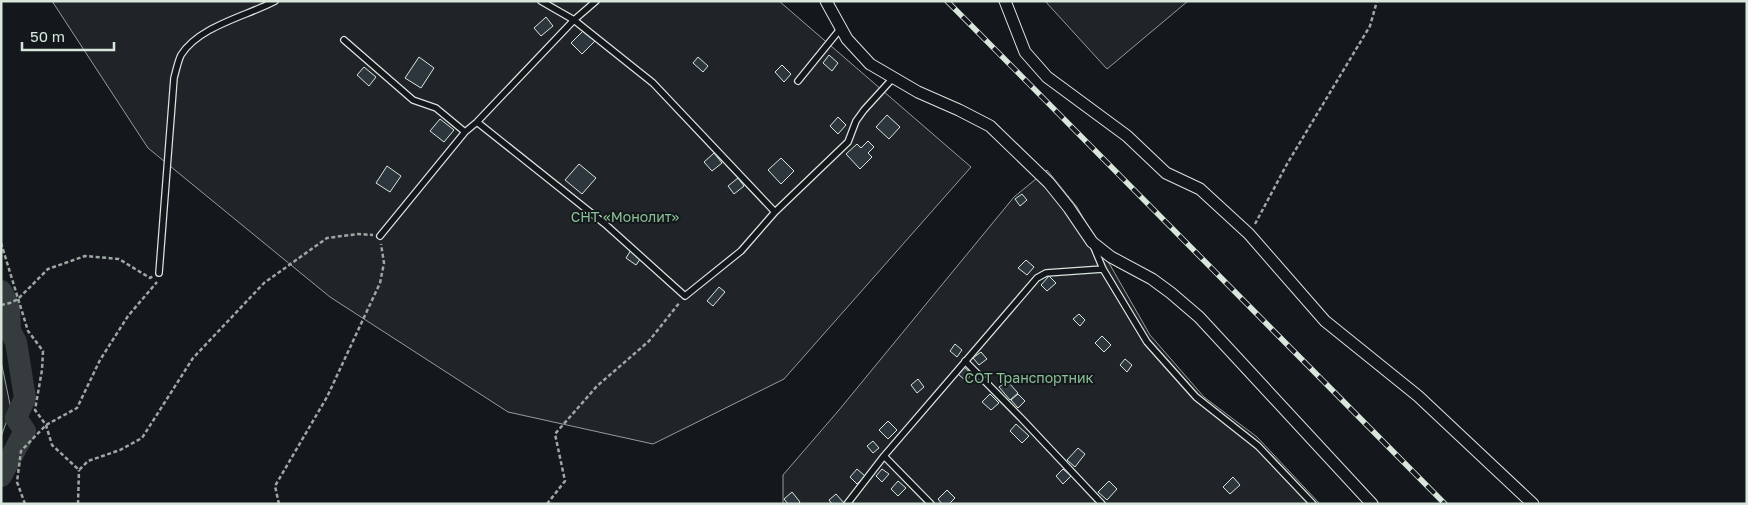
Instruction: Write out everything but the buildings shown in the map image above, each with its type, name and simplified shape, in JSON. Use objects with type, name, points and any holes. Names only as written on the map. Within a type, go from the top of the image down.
[{"type":"street","points":[[826,1],[848,39],[870,64],[918,92],[990,126],[1049,183],[1092,242],[1111,258],[1152,279],[1199,317],[1372,504]]},
{"type":"street","points":[[1005,1],[1025,52],[1047,77],[1127,136],[1166,173],[1200,189],[1249,234],[1325,321],[1418,396],[1533,504]]},
{"type":"lane","points":[[159,273],[174,78],[181,56],[193,42],[223,23],[275,1]]},
{"type":"lane","points":[[541,1],[574,20],[653,83],[775,212]]},
{"type":"lane","points":[[380,236],[465,132],[477,122],[574,20],[596,1]]},
{"type":"lane","points":[[798,81],[841,28]]},
{"type":"lane","points":[[344,40],[413,100],[436,108],[465,132]]},
{"type":"lane","points":[[477,122],[605,224],[685,296],[741,251],[775,212],[848,142],[856,121],[894,78]]},
{"type":"lane","points":[[1092,242],[1103,269],[1147,342],[1196,397],[1258,446],[1313,504]]},
{"type":"lane","points":[[847,504],[884,456],[1037,278],[1046,274],[1103,269]]},
{"type":"lane","points":[[965,361],[1102,504]]},
{"type":"lane","points":[[884,456],[931,504]]},
{"type":"lane","points":[[1352,483],[1363,504]]},
{"type":"path","points":[[1249,234],[1287,164],[1370,26],[1377,1]]},
{"type":"path","points":[[78,504],[79,470],[88,461],[120,450],[142,438],[193,358],[264,283],[327,238],[358,234],[380,236],[384,263],[380,283],[327,397],[275,486],[279,504]]},
{"type":"path","points":[[1,243],[28,331],[43,351],[42,370],[35,410],[46,425],[52,445],[79,470]]},
{"type":"path","points":[[3,305],[18,299],[48,269],[85,256],[119,258],[150,278],[159,273]]},
{"type":"path","points":[[25,504],[17,482],[21,451],[46,425],[77,408],[100,360],[128,316],[158,281],[159,273]]},
{"type":"path","points":[[547,504],[565,481],[555,434],[597,386],[649,340],[685,296]]},
{"type":"green space","name":"СНТ «Монолит»","points":[[52,1],[779,1],[971,167],[784,379],[653,444],[508,412],[330,297],[148,148]]},
{"type":"green space","points":[[1045,1],[1188,1],[1107,69]]},
{"type":"green space","name":"СОТ Транспортник","points":[[1047,170],[1077,207],[1150,335],[1204,397],[1257,437],[1320,504],[783,504],[783,475],[839,410],[1014,197]]},
{"type":"green space","points":[[1,361],[11,409],[1,437]]},
{"type":"waterway","points":[[1,291],[9,306],[10,331],[16,342],[25,398],[16,418],[25,431],[1,476]]},
{"type":"railway","points":[[947,1],[1445,504]]}]
